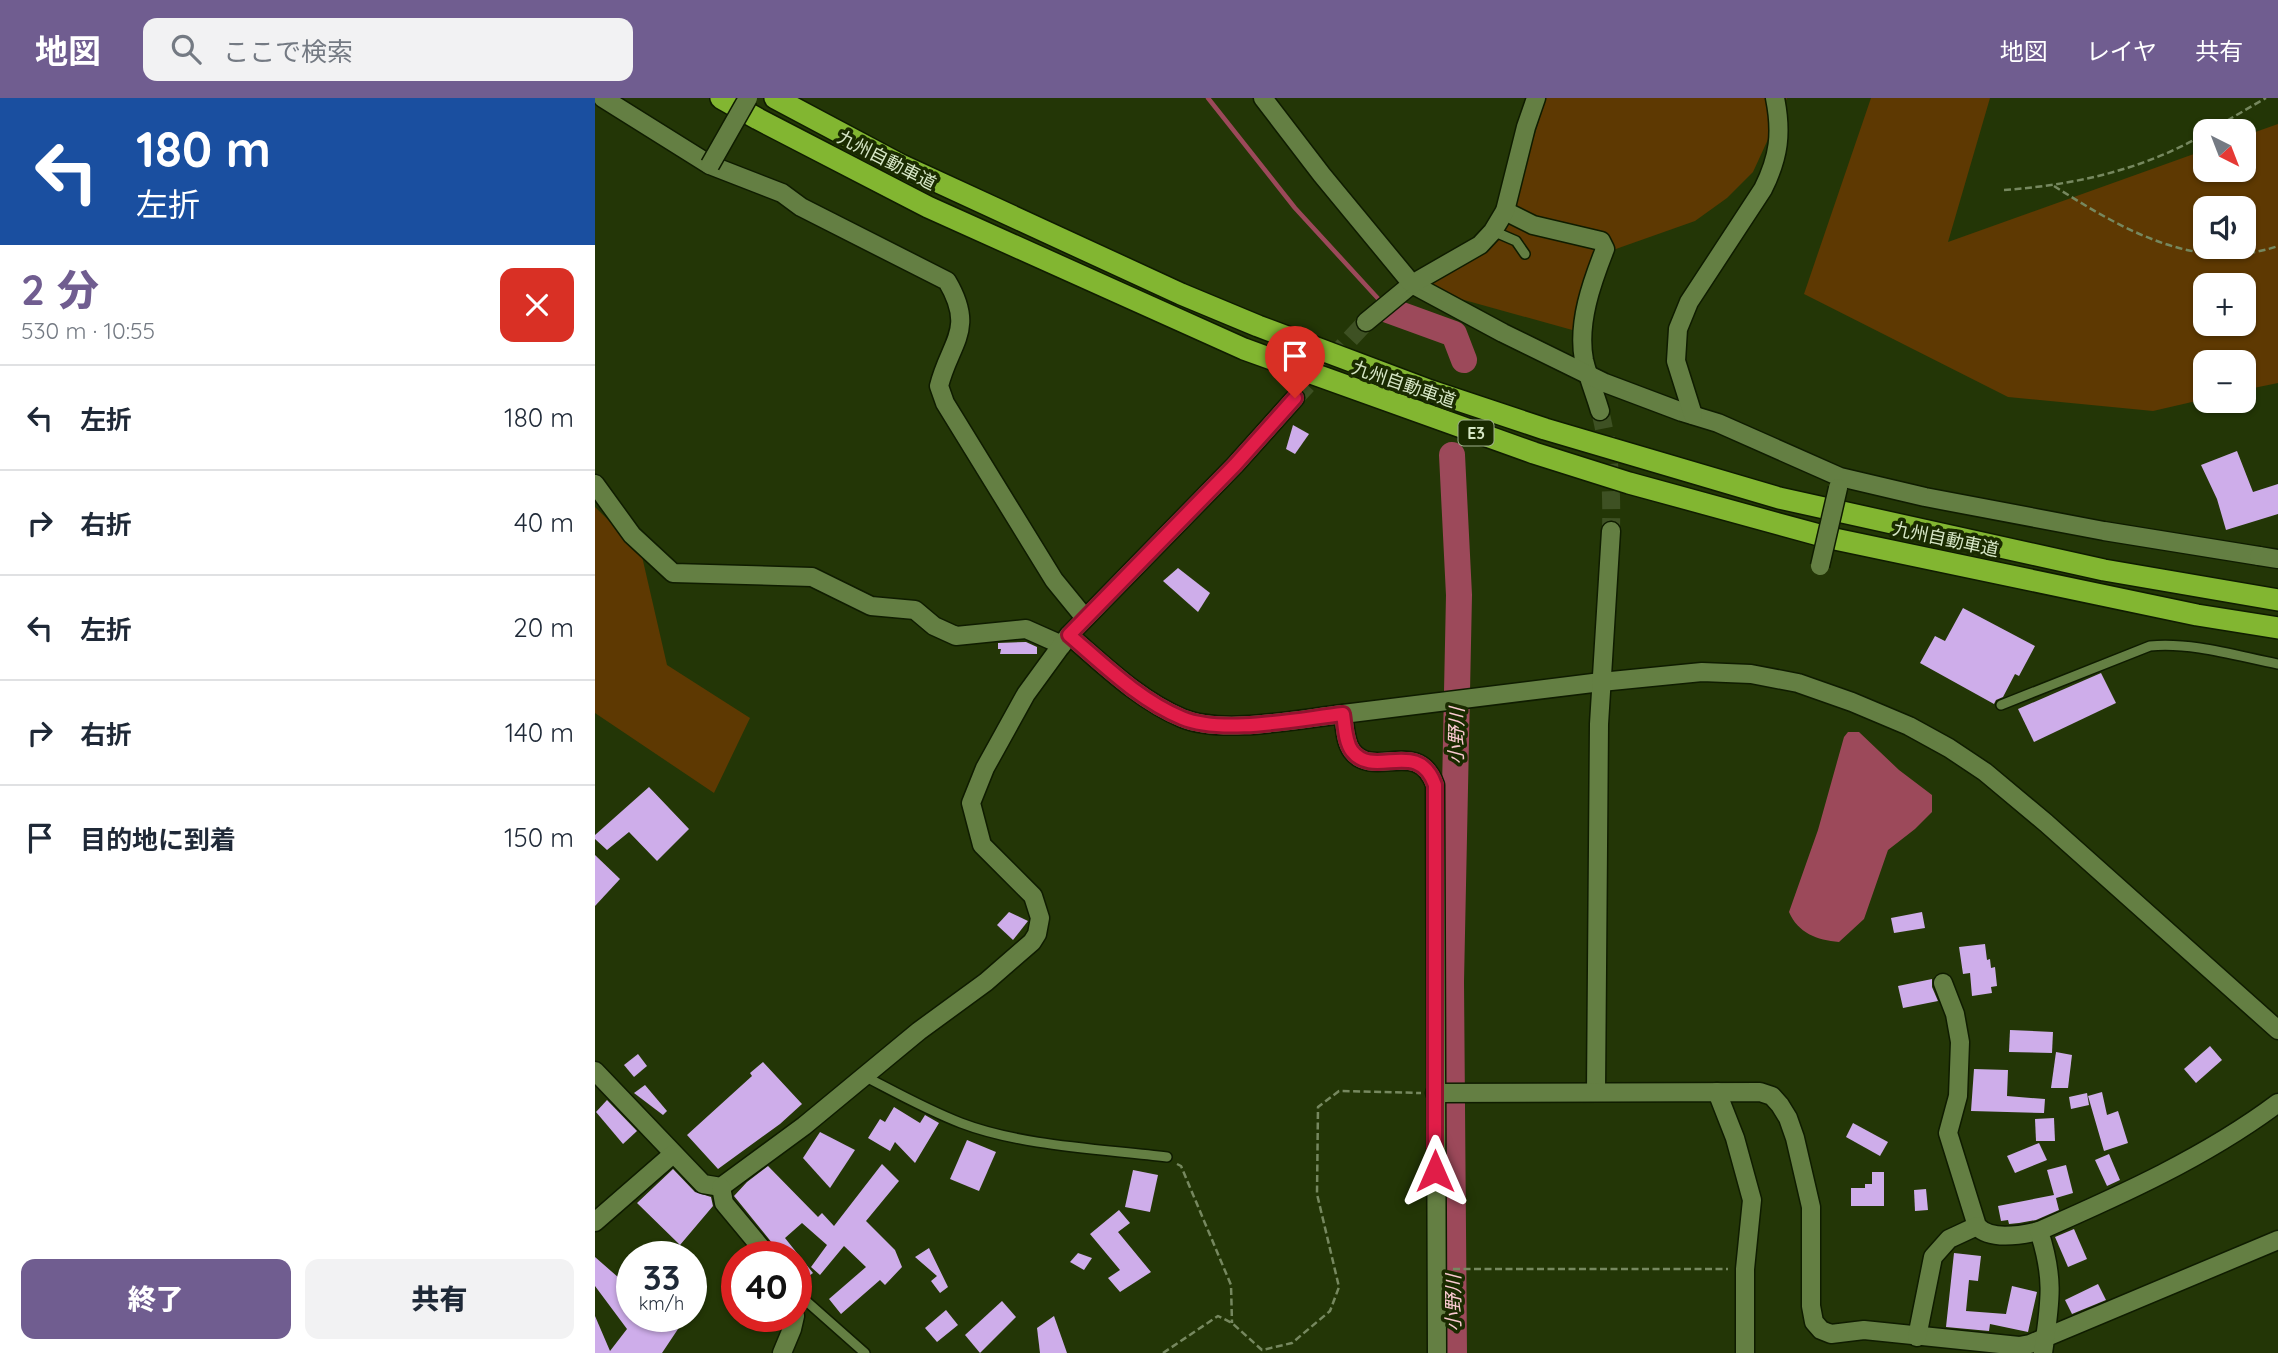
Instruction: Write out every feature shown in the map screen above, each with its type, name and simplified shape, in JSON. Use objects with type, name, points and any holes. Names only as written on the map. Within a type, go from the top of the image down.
[{"type":"highway","name":"九州自動車道","points":[[721,98],[928,206],[1244,349],[1534,453],[1629,483],[1830,538],[2197,615],[2278,628]]},
{"type":"highway","name":"九州自動車道","points":[[775,98],[901,165],[1181,294],[1431,391],[1545,429],[1779,498],[2103,570],[2278,600]]},
{"type":"street","points":[[603,98],[710,165],[782,193],[801,206],[947,281],[957,299],[960,332],[939,386],[945,404],[1054,580],[1085,618]]},
{"type":"street","points":[[710,165],[748,98]]},
{"type":"street","points":[[1262,98],[1406,289],[1589,375],[1756,439],[1839,482],[2092,529],[2278,559]]},
{"type":"street","points":[[1366,322],[1406,289],[1480,245],[1493,231],[1505,211],[1536,98]]},
{"type":"street","points":[[1693,415],[1676,361],[1678,329],[1689,302],[1772,172],[1780,132],[1775,98]]},
{"type":"street","points":[[1505,211],[1533,225],[1601,241],[1605,249],[1586,305],[1584,358],[1600,411]]},
{"type":"street","points":[[595,1071],[703,1184],[721,1187],[804,1126],[919,1031],[986,982],[1032,942],[1037,934],[1040,918],[1033,896],[982,845],[971,803],[985,768],[1027,694],[1065,640],[1235,465],[1295,398]]},
{"type":"street","points":[[1820,566],[1839,482]]},
{"type":"street","points":[[595,484],[632,535],[673,573],[812,577],[871,606],[915,610],[934,626],[956,636],[1026,628],[1065,640],[1139,694],[1183,719],[1227,726],[1702,672],[1751,674],[1798,683],[1909,726],[1985,772],[2278,1030]]},
{"type":"street","points":[[1596,1091],[1601,682],[1611,531]]},
{"type":"street","points":[[1343,714],[1347,741],[1357,756],[1368,761],[1412,761],[1422,764],[1431,772],[1435,785],[1439,1093],[1437,1353]]},
{"type":"street","points":[[1943,983],[1955,1014],[1960,1042],[1958,1096],[1948,1133],[1977,1226],[1989,1234],[2027,1234],[2039,1231],[2100,1204],[2216,1144],[2278,1103]]},
{"type":"street","points":[[1717,1092],[1735,1138],[1752,1200],[1745,1269],[1745,1353]]},
{"type":"street","points":[[1439,1093],[1760,1092],[1772,1096],[1788,1118],[1811,1207],[1811,1306],[1814,1322],[1821,1330],[1831,1334],[1864,1330],[1917,1337],[2044,1346],[2278,1240]]},
{"type":"street","points":[[595,1222],[673,1154]]},
{"type":"street","points":[[721,1187],[725,1203],[756,1241]]},
{"type":"street","points":[[1917,1337],[1933,1257],[1949,1239],[1977,1226]]},
{"type":"street","points":[[2039,1231],[2049,1266],[2048,1329],[2044,1346]]},
{"type":"street","points":[[782,1353],[791,1332]]},
{"type":"lane","points":[[1493,231],[1516,241],[1525,254]]},
{"type":"lane","points":[[2001,705],[2150,646],[2168,644],[2278,664]]},
{"type":"lane","points":[[863,1076],[961,1123],[1002,1134],[1064,1145],[1167,1157]]},
{"type":"lane","points":[[812,1306],[865,1353]]},
{"type":"path","points":[[2230,119],[2266,98]]},
{"type":"path","points":[[2004,190],[2092,180],[2151,161],[2193,139]]},
{"type":"path","points":[[2053,186],[2106,219],[2170,247],[2201,254],[2232,256],[2262,252],[2278,246]]},
{"type":"path","points":[[1163,1353],[1218,1316],[1232,1323],[1262,1350],[1292,1343],[1330,1311],[1339,1287],[1317,1194],[1318,1107],[1339,1091],[1439,1093]]},
{"type":"path","points":[[1167,1157],[1181,1166],[1231,1285],[1232,1323]]},
{"type":"path","points":[[1453,1269],[1745,1269]]},
{"type":"shaded area","points":[[1546,98],[1787,98],[1753,172],[1727,198],[1695,221],[1613,250],[1583,333],[1421,288],[1490,246],[1517,199]]},
{"type":"shaded area","points":[[1871,98],[1990,98],[1948,242],[2193,154],[2193,182],[2256,182],[2256,132],[2278,124],[2278,383],[2256,388],[2256,350],[2193,350],[2193,402],[2153,411],[2008,397],[1804,294]]},
{"type":"shaded area","points":[[595,507],[641,552],[667,665],[750,718],[714,793],[595,713]]},
{"type":"shaded area","points":[[1848,732],[1859,732],[1899,770],[1932,795],[1932,812],[1888,850],[1864,919],[1839,942],[1809,934],[1789,912],[1818,830],[1844,737]]},
{"type":"building","points":[[1293,425],[1309,434],[1295,454],[1286,449]]},
{"type":"building","points":[[2237,451],[2253,492],[2278,484],[2278,514],[2226,530],[2217,499],[2201,465]]},
{"type":"building","points":[[1178,568],[1210,593],[1198,612],[1163,581]]},
{"type":"building","points":[[1963,608],[2035,646],[2019,676],[2015,674],[2003,697],[1994,704],[1920,663],[1935,636],[1945,641]]},
{"type":"building","points":[[1026,642],[1037,647],[1037,654],[1000,654],[1001,649],[998,649],[998,643]]},
{"type":"building","points":[[2101,673],[2116,703],[2034,742],[2018,709]]},
{"type":"building","points":[[649,787],[689,829],[657,861],[629,832],[607,850],[595,839],[595,835]]},
{"type":"building","points":[[595,855],[620,879],[595,906]]},
{"type":"building","points":[[1009,912],[1028,921],[1013,940],[997,925]]},
{"type":"building","points":[[1922,912],[1925,928],[1894,933],[1891,918]]},
{"type":"building","points":[[1985,944],[1987,960],[1990,959],[1991,968],[1995,967],[1997,986],[1991,987],[1992,993],[1972,996],[1970,973],[1963,974],[1959,947]]},
{"type":"building","points":[[1932,979],[1932,987],[1938,1001],[1903,1008],[1898,986]]},
{"type":"building","points":[[2010,1030],[2053,1032],[2052,1053],[2009,1052]]},
{"type":"building","points":[[2210,1046],[2222,1060],[2196,1083],[2184,1069]]},
{"type":"building","points":[[2056,1052],[2072,1055],[2068,1088],[2051,1088]]},
{"type":"building","points":[[638,1054],[647,1066],[634,1077],[624,1065]]},
{"type":"building","points":[[763,1062],[802,1104],[780,1124],[718,1169],[687,1135],[752,1076],[750,1073]]},
{"type":"building","points":[[1974,1069],[2008,1070],[2007,1096],[2045,1099],[2044,1113],[1971,1111]]},
{"type":"building","points":[[645,1085],[667,1111],[663,1115],[634,1093]]},
{"type":"building","points":[[2102,1092],[2107,1115],[2118,1111],[2128,1143],[2104,1151],[2088,1096]]},
{"type":"building","points":[[2087,1093],[2089,1105],[2071,1109],[2069,1097]]},
{"type":"building","points":[[607,1100],[637,1131],[623,1144],[596,1112]]},
{"type":"building","points":[[894,1107],[920,1123],[925,1115],[939,1123],[915,1163],[895,1142],[890,1151],[868,1138],[880,1119],[885,1122]]},
{"type":"building","points":[[2054,1118],[2055,1141],[2036,1141],[2035,1119]]},
{"type":"building","points":[[1853,1123],[1888,1142],[1880,1156],[1846,1137]]},
{"type":"building","points":[[820,1132],[855,1150],[830,1188],[803,1158]]},
{"type":"building","points":[[967,1140],[996,1152],[979,1191],[950,1179]]},
{"type":"building","points":[[2039,1143],[2047,1160],[2015,1173],[2007,1156]]},
{"type":"building","points":[[2109,1154],[2120,1180],[2107,1186],[2095,1160]]},
{"type":"building","points":[[882,1164],[899,1181],[866,1221],[895,1250],[902,1267],[885,1285],[880,1280],[841,1314],[829,1299],[866,1267],[844,1246],[820,1275],[812,1266],[827,1245],[802,1223],[785,1238],[787,1241],[771,1241],[734,1196],[768,1166],[818,1217],[822,1213],[834,1226]]},
{"type":"building","points":[[2066,1165],[2073,1193],[2056,1198],[2059,1210],[2036,1220],[2009,1224],[2008,1220],[2001,1221],[1998,1206],[2054,1195],[2047,1170]]},
{"type":"building","points":[[673,1169],[695,1192],[711,1197],[713,1206],[683,1241],[676,1241],[637,1203]]},
{"type":"building","points":[[1133,1170],[1158,1175],[1150,1212],[1125,1207]]},
{"type":"building","points":[[1872,1172],[1884,1172],[1884,1206],[1851,1206],[1851,1188],[1865,1188],[1865,1184],[1872,1184]]},
{"type":"building","points":[[1926,1189],[1928,1210],[1915,1211],[1914,1190]]},
{"type":"building","points":[[1119,1210],[1130,1223],[1118,1232],[1151,1272],[1120,1292],[1108,1278],[1120,1270],[1090,1234]]},
{"type":"building","points":[[2074,1229],[2087,1259],[2068,1267],[2055,1237]]},
{"type":"building","points":[[929,1248],[948,1287],[940,1293],[931,1281],[937,1276],[915,1257]]},
{"type":"building","points":[[1078,1253],[1092,1258],[1084,1270],[1070,1262]]},
{"type":"building","points":[[1954,1253],[1981,1256],[1978,1281],[1969,1280],[1966,1311],[2006,1314],[2012,1286],[2037,1292],[2028,1332],[1990,1324],[1989,1331],[1946,1327]]},
{"type":"building","points":[[595,1257],[616,1275],[616,1314],[595,1286]]},
{"type":"building","points":[[2098,1284],[2106,1300],[2072,1314],[2065,1300]]},
{"type":"building","points":[[1002,1301],[1016,1317],[980,1353],[965,1335]]},
{"type":"building","points":[[946,1310],[958,1325],[937,1342],[925,1328]]},
{"type":"building","points":[[595,1316],[610,1351],[625,1332],[676,1332],[662,1353],[595,1353]]},
{"type":"building","points":[[1054,1316],[1067,1353],[1040,1353],[1037,1328]]},
{"type":"waterway","points":[[1208,98],[1295,208],[1383,304]]},
{"type":"waterway","name":"小野川","points":[[1388,310],[1454,334],[1464,360]]},
{"type":"waterway","name":"小野川","points":[[1452,455],[1459,595],[1451,982],[1454,1353]]},
{"type":"tunnel","points":[[1295,398],[1366,322]]},
{"type":"tunnel","points":[[1600,411],[1610,471],[1611,531]]},
{"type":"route","points":[[1295,398],[1235,465],[1069,635],[1139,694],[1183,719],[1227,726],[1343,714],[1347,741],[1357,756],[1368,761],[1412,761],[1422,764],[1431,772],[1435,785],[1435,1171]]}]
